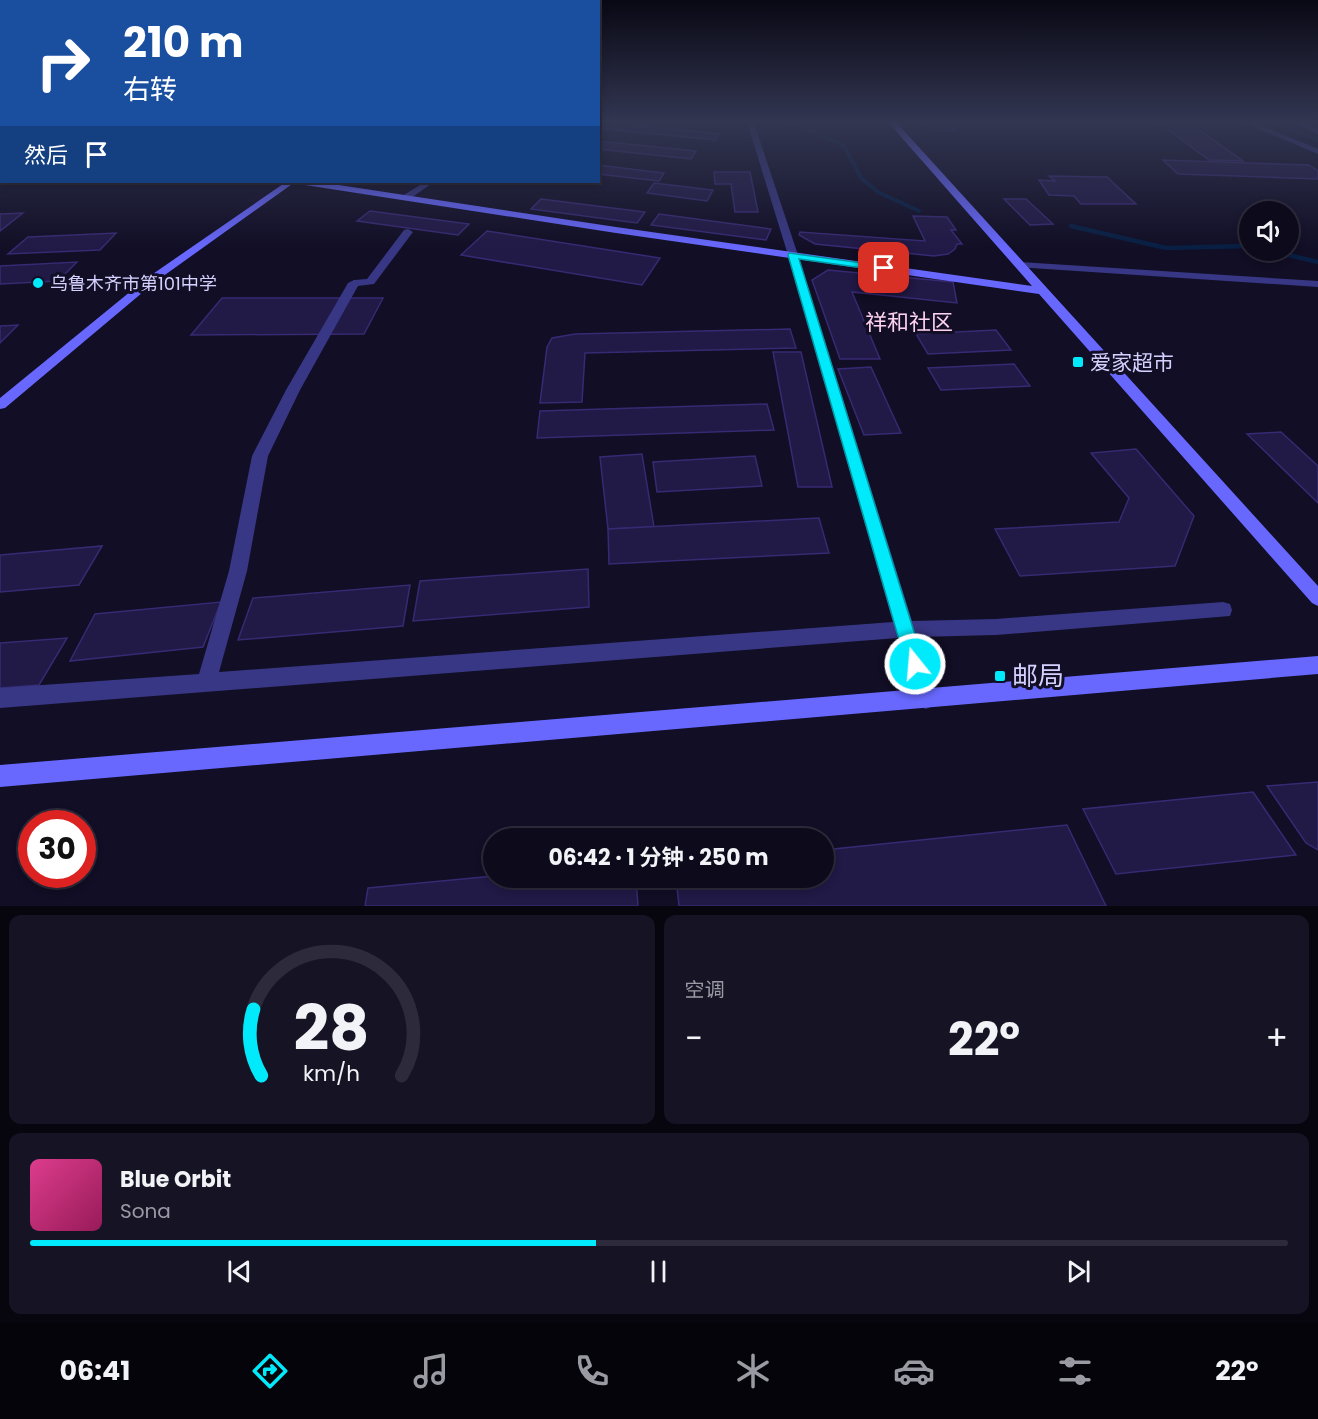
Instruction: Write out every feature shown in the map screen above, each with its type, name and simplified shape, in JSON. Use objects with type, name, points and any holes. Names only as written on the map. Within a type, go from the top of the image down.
[{"type":"street","points":[[763,164],[793,255],[926,699]]},
{"type":"street","points":[[930,164],[1318,598]]},
{"type":"street","points":[[0,405],[151,280],[290,183]]},
{"type":"street","points":[[311,183],[1043,291]]},
{"type":"street","points":[[405,198],[428,183]]},
{"type":"street","points":[[206,684],[238,571],[260,456],[293,390],[354,283],[370,282],[408,232]]},
{"type":"street","points":[[1020,265],[1318,284]]},
{"type":"street","points":[[0,698],[206,684],[905,628],[996,627],[1223,610]]},
{"type":"street","points":[[0,776],[1318,665]]},
{"type":"building","points":[[1168,164],[1309,165],[1318,171],[1318,179],[1178,174]]},
{"type":"building","points":[[600,165],[664,173],[659,181],[600,174]]},
{"type":"building","points":[[714,172],[750,172],[758,212],[735,212],[731,184],[715,184]]},
{"type":"building","points":[[1049,176],[1107,177],[1136,204],[1081,204],[1074,196],[1049,195],[1039,180],[1055,181]]},
{"type":"building","points":[[654,183],[713,190],[707,201],[647,193]]},
{"type":"building","points":[[541,199],[645,212],[637,223],[531,209]]},
{"type":"building","points":[[1004,199],[1026,199],[1053,224],[1030,225]]},
{"type":"building","points":[[370,211],[469,224],[458,235],[357,221]]},
{"type":"building","points":[[23,213],[0,231],[0,214]]},
{"type":"building","points":[[659,214],[771,229],[766,240],[651,225]]},
{"type":"building","points":[[913,216],[947,217],[956,230],[951,230],[962,244],[957,244],[955,249],[948,254],[934,256],[815,244],[799,235],[800,232],[925,241]]},
{"type":"building","points":[[487,231],[660,258],[642,285],[461,255]]},
{"type":"building","points":[[116,233],[100,250],[8,254],[28,237]]},
{"type":"building","points":[[77,262],[58,281],[0,284],[0,266]]},
{"type":"building","points":[[828,270],[953,282],[957,303],[852,292],[880,359],[840,359],[812,280]]},
{"type":"building","points":[[222,298],[383,298],[364,334],[191,335]]},
{"type":"building","points":[[18,325],[0,343],[0,326]]},
{"type":"building","points":[[790,329],[796,348],[585,353],[582,402],[540,403],[547,347],[552,338],[575,334]]},
{"type":"building","points":[[996,330],[1011,350],[928,354],[916,334]]},
{"type":"building","points":[[773,352],[801,352],[832,487],[798,487]]},
{"type":"building","points":[[1014,364],[1030,386],[941,390],[928,368]]},
{"type":"building","points":[[871,367],[901,433],[864,435],[838,369]]},
{"type":"building","points":[[767,404],[774,430],[537,438],[540,411]]},
{"type":"building","points":[[1281,432],[1318,466],[1318,503],[1247,434]]},
{"type":"building","points":[[1136,449],[1194,516],[1175,566],[1020,576],[995,529],[1119,522],[1129,498],[1091,453]]},
{"type":"building","points":[[642,454],[654,527],[608,529],[600,457]]},
{"type":"building","points":[[755,456],[762,486],[657,492],[653,462]]},
{"type":"building","points":[[819,518],[829,553],[609,564],[608,529]]},
{"type":"building","points":[[102,546],[79,585],[0,592],[0,555]]},
{"type":"building","points":[[588,569],[589,607],[413,621],[420,581]]},
{"type":"building","points":[[410,585],[403,626],[238,640],[253,598]]},
{"type":"building","points":[[221,602],[203,647],[70,661],[95,614]]},
{"type":"building","points":[[67,638],[39,685],[0,688],[0,643]]},
{"type":"building","points":[[1318,782],[1318,850],[1306,843],[1267,786]]},
{"type":"building","points":[[1253,792],[1296,855],[1116,874],[1083,809]]},
{"type":"building","points":[[1067,825],[1106,906],[679,906],[677,888],[834,888],[834,849]]},
{"type":"building","points":[[483,877],[483,888],[637,888],[638,906],[365,906],[368,888]]},
{"type":"waterway","points":[[854,164],[861,178],[878,192],[919,211]]},
{"type":"waterway","points":[[1071,226],[1166,248],[1239,246]]},
{"type":"waterway","points":[[1299,258],[1318,262]]},
{"type":"place","name":"乌鲁木齐市第101中学","points":[[38,283]]},
{"type":"place","name":"爱家超市","points":[[1078,362]]},
{"type":"place","name":"邮局","points":[[1000,676]]},
{"type":"district","name":"祥和社区","points":[[909,322]]},
{"type":"route","points":[[884,268],[793,255],[915,664]]}]
